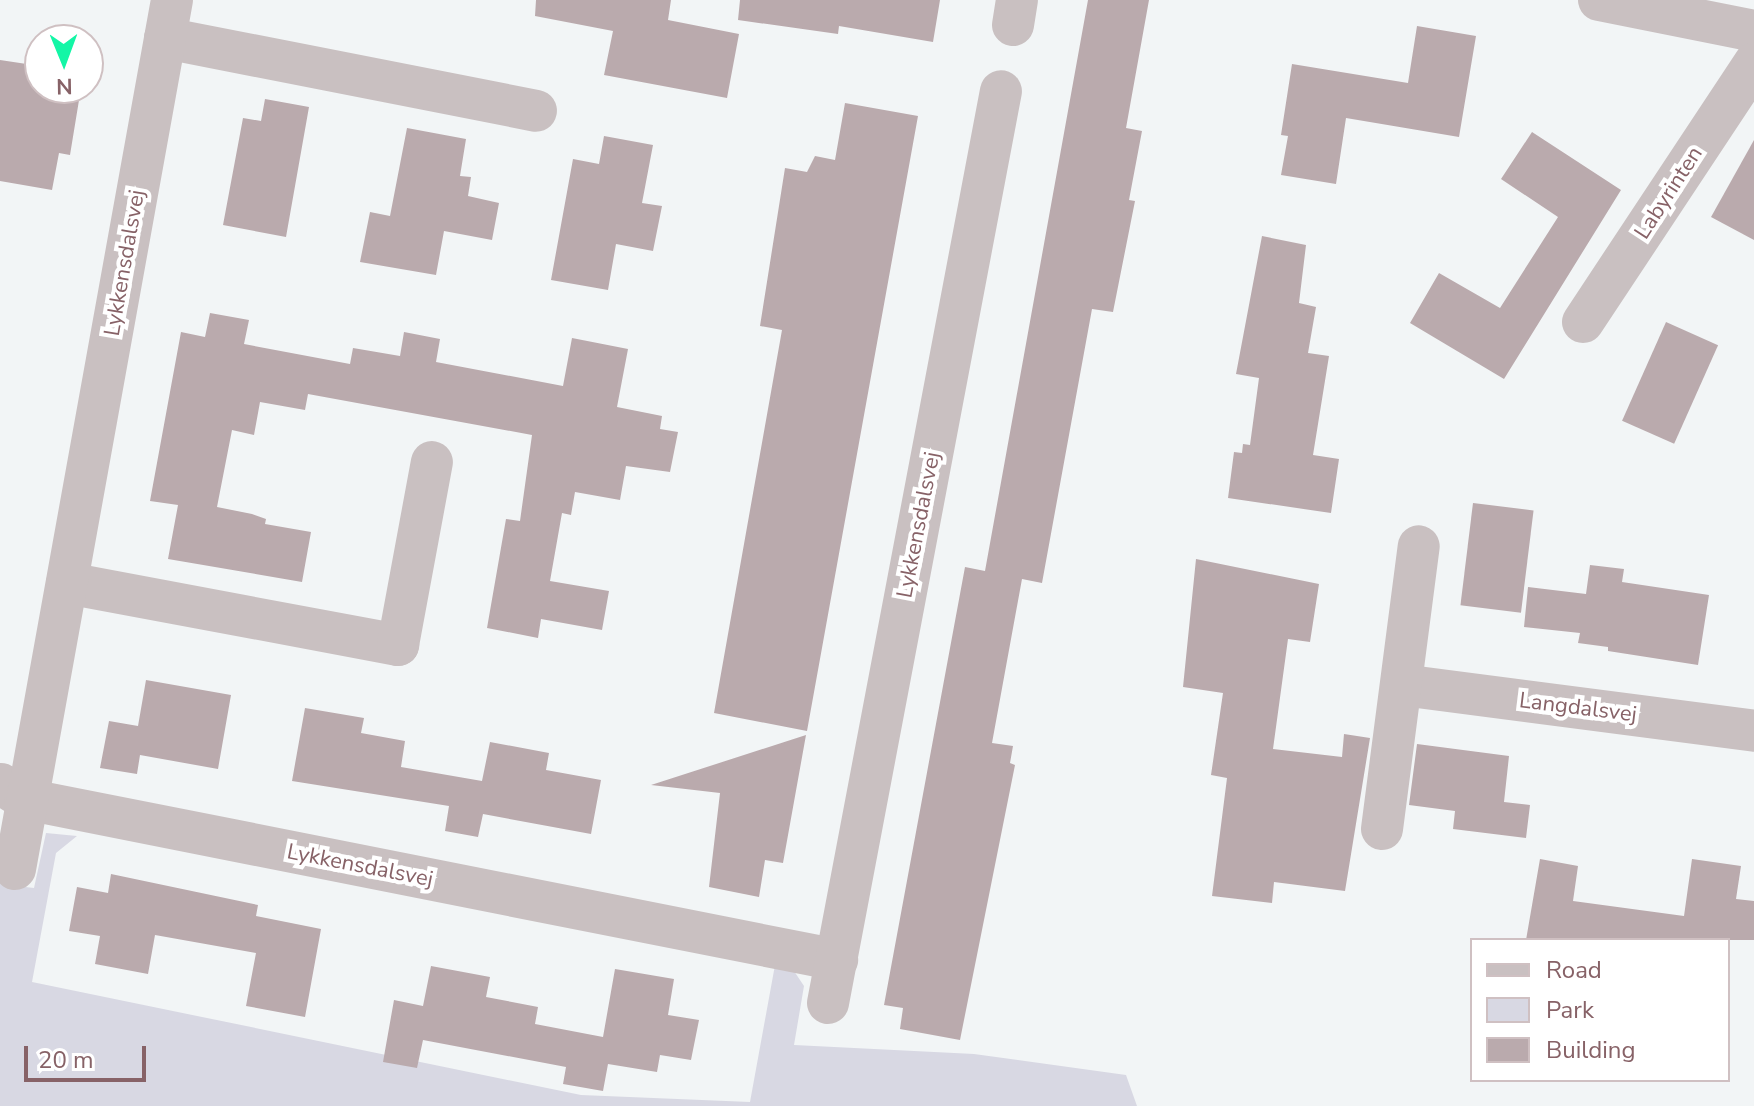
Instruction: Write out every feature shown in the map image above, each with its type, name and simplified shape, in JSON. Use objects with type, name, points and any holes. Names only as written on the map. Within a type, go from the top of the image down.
[{"type":"street","points":[[1599,0],[1754,31]]},
{"type":"street","name":"Lykkensdalsvej","points":[[15,869],[12,791],[67,583],[168,19],[536,111]]},
{"type":"street","name":"Labyrinten","points":[[1583,322],[1754,64]]},
{"type":"street","name":"Lykkensdalsvej","points":[[828,1003],[1001,91]]},
{"type":"street","points":[[67,583],[398,645],[432,462]]},
{"type":"street","points":[[1382,829],[1419,546]]},
{"type":"street","name":"Langdalsvej","points":[[1402,685],[1754,731]]},
{"type":"street","name":"Lykkensdalsvej","points":[[12,791],[837,960]]},
{"type":"green space","points":[[46,833],[77,836],[56,853],[32,982],[581,1095],[750,1102],[775,965],[792,968],[804,986],[794,1045],[974,1054],[1126,1075],[1137,1106],[0,1106],[0,884],[34,888]]},
{"type":"building","points":[[536,0],[671,0],[668,20],[739,34],[727,98],[604,75],[613,31],[535,16]]},
{"type":"building","points":[[740,0],[940,0],[933,42],[839,26],[838,34],[738,20]]},
{"type":"building","points":[[1088,0],[1149,0],[1126,128],[1142,131],[1129,200],[1135,201],[1113,312],[1092,309],[1042,583],[1022,579],[992,743],[1013,746],[1010,763],[1015,765],[960,1040],[900,1029],[903,1008],[884,1005],[965,567],[985,571]]},
{"type":"building","points":[[1417,26],[1476,36],[1459,137],[1346,118],[1336,184],[1281,175],[1288,136],[1281,135],[1292,64],[1408,83]]},
{"type":"building","points":[[0,60],[24,64],[24,104],[78,104],[70,155],[59,153],[52,190],[0,181]]},
{"type":"building","points":[[265,99],[309,107],[286,237],[223,225],[243,118],[261,121]]},
{"type":"building","points":[[845,103],[918,116],[807,731],[714,713],[782,330],[760,326],[785,168],[807,172],[815,156],[835,160]]},
{"type":"building","points":[[407,128],[466,139],[460,176],[471,177],[468,196],[499,203],[492,240],[444,231],[436,275],[360,262],[370,212],[390,216]]},
{"type":"building","points":[[1532,132],[1621,190],[1504,379],[1410,323],[1439,273],[1500,308],[1558,217],[1501,179]]},
{"type":"building","points":[[604,136],[653,145],[642,203],[662,206],[653,251],[616,244],[608,290],[551,280],[573,159],[599,164]]},
{"type":"building","points":[[1754,140],[1754,240],[1711,217]]},
{"type":"building","points":[[1262,236],[1306,245],[1299,303],[1316,307],[1308,353],[1329,356],[1313,455],[1339,459],[1331,513],[1228,498],[1234,452],[1242,453],[1243,444],[1250,445],[1259,378],[1236,374]]},
{"type":"building","points":[[210,313],[249,320],[244,344],[350,364],[353,348],[400,356],[404,332],[440,339],[436,362],[563,386],[572,338],[628,349],[617,407],[662,416],[660,429],[678,432],[670,472],[626,466],[620,500],[575,492],[571,515],[562,513],[550,581],[609,591],[602,630],[541,619],[538,638],[487,628],[506,519],[520,521],[532,435],[308,394],[305,410],[260,402],[254,435],[232,430],[217,507],[252,514],[266,519],[265,524],[311,532],[302,582],[168,559],[178,505],[150,501],[181,332],[205,337]]},
{"type":"building","points":[[1666,322],[1718,345],[1674,444],[1622,421]]},
{"type":"building","points":[[1473,503],[1534,510],[1521,613],[1460,605]]},
{"type":"building","points":[[1196,559],[1319,584],[1310,642],[1288,639],[1273,749],[1342,757],[1344,734],[1370,738],[1345,891],[1274,882],[1272,903],[1212,896],[1227,778],[1211,775],[1223,693],[1183,687]]},
{"type":"building","points":[[1590,565],[1624,569],[1622,582],[1709,595],[1698,665],[1608,651],[1608,647],[1578,643],[1580,633],[1524,627],[1528,587],[1586,594]]},
{"type":"building","points":[[146,680],[231,695],[218,769],[140,755],[137,774],[100,768],[109,721],[138,726]]},
{"type":"building","points":[[305,708],[364,718],[361,733],[405,741],[401,767],[482,781],[490,742],[549,753],[546,770],[601,780],[591,834],[483,814],[478,837],[445,831],[449,806],[292,781]]},
{"type":"building","points":[[806,735],[783,863],[765,860],[759,897],[709,887],[720,793],[651,785]]},
{"type":"building","points":[[1417,744],[1509,756],[1504,802],[1530,805],[1526,838],[1453,829],[1455,811],[1409,805]]},
{"type":"building","points":[[1540,859],[1578,866],[1573,901],[1684,916],[1692,859],[1741,866],[1736,899],[1754,901],[1754,940],[1526,938]]},
{"type":"building","points":[[111,874],[258,905],[256,916],[321,929],[305,1017],[246,1006],[256,953],[155,935],[148,974],[95,964],[100,936],[69,931],[77,887],[108,893]]},
{"type":"building","points":[[431,966],[490,977],[486,997],[538,1007],[535,1024],[603,1037],[615,969],[674,979],[668,1015],[699,1020],[691,1060],[660,1055],[657,1072],[608,1064],[603,1091],[563,1084],[566,1067],[423,1040],[417,1068],[383,1062],[394,1000],[423,1006]]}]
